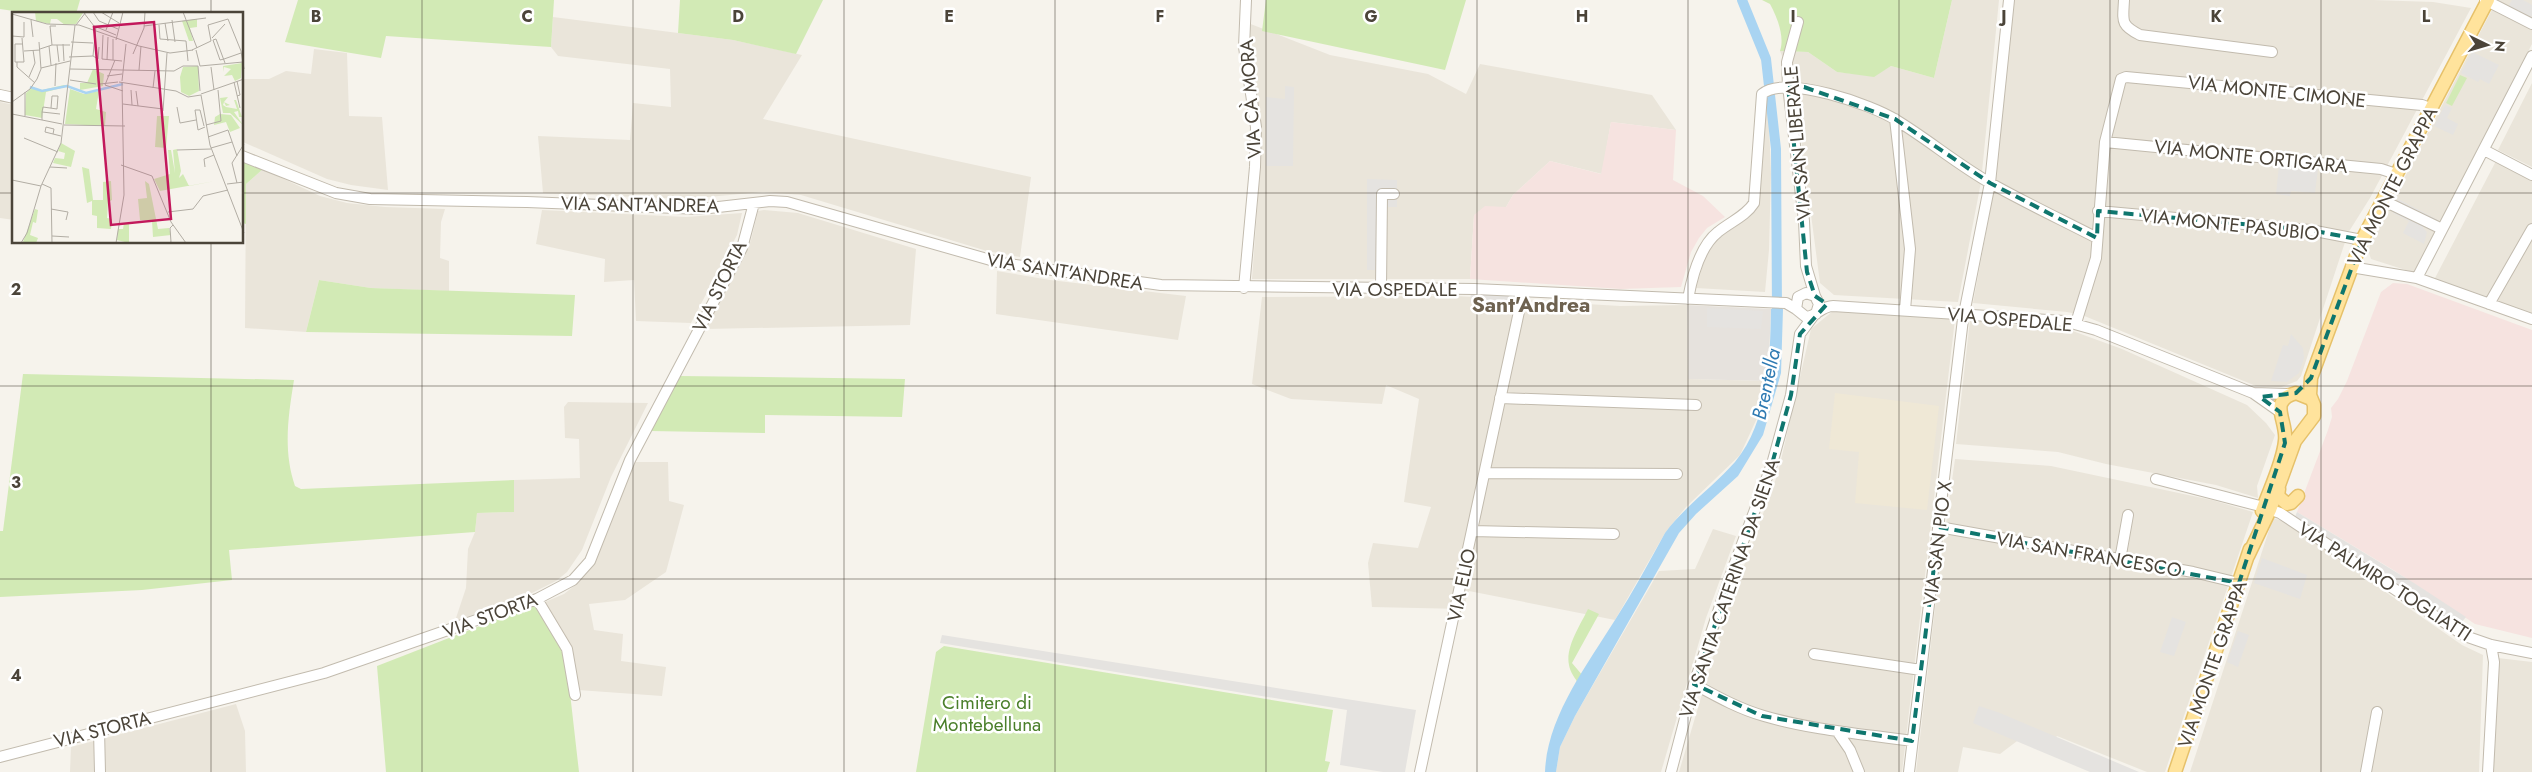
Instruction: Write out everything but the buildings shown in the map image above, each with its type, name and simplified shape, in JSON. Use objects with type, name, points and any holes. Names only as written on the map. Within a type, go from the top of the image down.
[{"type":"main road","name":"VIA MONTE GRAPPA","points":[[2267,508],[2279,489],[2295,441],[2311,422],[2315,411],[2311,399],[2311,378],[2362,240],[2432,109],[2487,0]]},
{"type":"main road","name":"VIA MONTE GRAPPA","points":[[2175,772],[2248,556],[2267,508],[2285,439],[2282,402],[2311,378]]},
{"type":"main road","points":[[2293,394],[2311,399]]},
{"type":"main road","points":[[2282,418],[2295,428],[2306,426]]},
{"type":"main road","points":[[2279,489],[2278,496],[2287,504],[2292,503],[2298,496]]},
{"type":"street","name":"VIA CÀ MORA","points":[[1244,288],[1255,167],[1256,127],[1244,47],[1246,0]]},
{"type":"street","name":"VIA SAN PIO X","points":[[1909,772],[1964,314],[1974,274],[1990,183],[2009,0]]},
{"type":"street","points":[[2124,0],[2123,22],[2126,27],[2140,36],[2272,52]]},
{"type":"street","points":[[2487,0],[2532,24]]},
{"type":"street","name":"VIA SAN LIBERALE","points":[[1798,22],[1787,62],[1788,86],[1803,214],[1806,266],[1816,297]]},
{"type":"street","points":[[2417,278],[2532,56]]},
{"type":"street","name":"VIA MONTE CIMONE","points":[[2106,142],[2121,78],[2126,77],[2412,104],[2432,109]]},
{"type":"street","points":[[1688,299],[1693,278],[1706,246],[1716,233],[1746,212],[1754,203],[1758,176],[1761,98],[1766,90],[1788,86],[1812,90],[1876,110],[1895,119],[1990,183],[2097,238]]},
{"type":"street","points":[[1895,119],[1910,249],[1906,310]]},
{"type":"street","points":[[2076,324],[2092,276],[2106,142]]},
{"type":"street","name":"VIA MONTE ORTIGARA","points":[[2106,142],[2381,169],[2396,174]]},
{"type":"street","points":[[2484,150],[2532,175]]},
{"type":"street","name":"VIA SANT'ANDREA","points":[[244,157],[336,193],[370,199],[527,202],[701,209],[754,203],[787,202],[1001,263],[1161,286],[1244,288]]},
{"type":"street","points":[[1381,288],[1382,194],[1394,194]]},
{"type":"street","points":[[2382,200],[2442,229]]},
{"type":"street","name":"VIA STORTA","points":[[0,757],[324,673],[537,599],[573,580],[590,561],[630,460],[742,248],[754,203]]},
{"type":"street","name":"VIA MONTE PASUBIO","points":[[2098,211],[2310,230],[2362,240]]},
{"type":"street","points":[[2489,304],[2532,229]]},
{"type":"street","name":"VIA SAN LIBERALE","points":[[1797,298],[1806,266]]},
{"type":"street","points":[[2351,267],[2417,278],[2532,319]]},
{"type":"street","name":"VIA OSPEDALE","points":[[1244,288],[1474,289],[1523,293],[1772,303],[1786,303],[1797,298]]},
{"type":"street","name":"VIA ELIO","points":[[1420,772],[1523,293]]},
{"type":"street","points":[[1786,303],[1796,310],[1806,317],[1815,315],[1820,304],[1816,297],[1806,293],[1797,298],[1796,310]]},
{"type":"street","name":"VIA OSPEDALE","points":[[1816,297],[1837,306]]},
{"type":"street","name":"VIA OSPEDALE","points":[[1815,315],[1826,307],[1837,306],[2050,319],[2076,324],[2253,393],[2293,394]]},
{"type":"street","name":"VIA SANTA CATERINA DA SIENA","points":[[1796,310],[1798,345]]},
{"type":"street","name":"VIA SANTA CATERINA DA SIENA","points":[[1671,772],[1694,684],[1729,579],[1772,464],[1791,395],[1801,332],[1815,315]]},
{"type":"street","points":[[2253,393],[2282,418]]},
{"type":"street","points":[[1500,398],[1696,405]]},
{"type":"street","points":[[1485,473],[1677,474]]},
{"type":"street","name":"VIA PALMIRO TOGLIATTI","points":[[2156,478],[2267,508],[2295,524],[2466,636],[2491,644],[2532,652]]},
{"type":"street","points":[[2295,524],[2289,515],[2298,496]]},
{"type":"street","points":[[2120,560],[2128,515]]},
{"type":"street","name":"VIA SAN FRANCESCO","points":[[1939,527],[2193,572],[2239,583]]},
{"type":"street","points":[[1472,531],[1614,534]]},
{"type":"street","points":[[537,599],[567,650],[575,695]]},
{"type":"street","points":[[2488,772],[2494,662],[2491,644]]},
{"type":"street","points":[[1814,654],[1921,670]]},
{"type":"street","points":[[1694,684],[1722,699],[1762,716],[1837,731],[1912,741]]},
{"type":"street","points":[[2366,772],[2377,712]]},
{"type":"street","points":[[99,730],[100,772]]},
{"type":"street","points":[[1837,731],[1847,746],[1859,772]]},
{"type":"highlighted area","points":[[1788,86],[1804,87],[1895,119],[1990,183],[2097,238],[2098,211],[2310,230],[2362,240],[2311,378],[2296,393],[2260,397],[2280,412],[2285,443],[2239,583],[1939,527],[1912,741],[1762,716],[1694,684],[1772,464],[1791,395],[1800,334],[1827,304],[1815,296],[1807,272]]},
{"type":"shaded area","points":[[1952,0],[1999,0],[1981,182],[1958,302],[1834,295],[1820,283],[1794,85],[1780,51],[1808,52],[1837,72],[1874,76],[1891,66],[1934,78]]},
{"type":"shaded area","points":[[2013,0],[2373,0],[2433,2],[2471,8],[2370,198],[2348,233],[2301,376],[2297,381],[2281,387],[2256,386],[2082,315],[1973,303],[1995,184]]},
{"type":"shaded area","points":[[2497,0],[2532,0],[2532,44],[2415,273],[2371,259],[2369,253],[2370,244]]},
{"type":"shaded area","points":[[2512,0],[2523,0],[2532,5],[2532,15],[2528,22],[2506,10]]},
{"type":"shaded area","points":[[553,17],[733,40],[802,55],[763,119],[1031,177],[1020,257],[987,251],[801,195],[763,192],[686,199],[543,193],[538,136],[630,140],[633,103],[671,107],[670,69],[558,56],[551,47]]},
{"type":"shaded area","points":[[1248,23],[1330,55],[1428,74],[1466,94],[1480,64],[1652,95],[1676,130],[1611,122],[1602,174],[1550,161],[1513,195],[1506,207],[1474,215],[1470,279],[1252,279],[1262,144],[1259,111],[1248,42]]},
{"type":"shaded area","points":[[314,49],[347,53],[349,116],[382,117],[388,190],[351,185],[327,179],[244,142],[244,79],[269,79],[286,71],[311,74]]},
{"type":"shaded area","points":[[2472,52],[2499,65],[2489,84],[2480,79],[2478,82],[2461,73]]},
{"type":"shaded area","points":[[2532,83],[2532,167],[2498,150]]},
{"type":"shaded area","points":[[1285,86],[1294,87],[1293,166],[1266,166],[1266,97],[1285,99]]},
{"type":"shaded area","points":[[1768,99],[1771,174],[1769,250],[1765,292],[1696,288],[1705,258],[1711,246],[1748,218],[1760,198],[1763,113]]},
{"type":"shaded area","points":[[0,102],[12,105],[12,220],[0,218]]},
{"type":"shaded area","points":[[2445,105],[2452,108],[2447,118],[2458,124],[2453,135],[2434,126]]},
{"type":"shaded area","points":[[1611,122],[1676,130],[1673,180],[1703,196],[1725,217],[1707,228],[1699,238],[1691,252],[1681,287],[1621,289],[1470,279],[1474,215],[1485,206],[1506,207],[1513,195],[1550,161],[1601,174]]},
{"type":"shaded area","points":[[2496,161],[2532,180],[2532,313],[2434,280]]},
{"type":"shaded area","points":[[2279,165],[2318,169],[2315,193],[2291,191],[2290,196],[2276,194]]},
{"type":"shaded area","points":[[263,169],[320,196],[347,203],[385,207],[445,209],[441,222],[440,258],[449,261],[449,291],[371,288],[319,280],[306,332],[245,328],[246,184]]},
{"type":"shaded area","points":[[1367,179],[1397,180],[1397,207],[1382,207],[1381,270],[1367,270]]},
{"type":"shaded area","points":[[2398,199],[2438,220],[2435,225],[2414,221],[2424,226],[2423,228],[2427,232],[2424,244],[2403,233],[2409,221],[2393,213]]},
{"type":"shaded area","points":[[542,210],[686,217],[742,213],[737,235],[691,323],[636,321],[634,280],[604,282],[605,259],[536,244]]},
{"type":"shaded area","points":[[758,211],[798,213],[916,249],[910,325],[705,329],[744,256],[751,240]]},
{"type":"shaded area","points":[[997,271],[1050,280],[1186,296],[1178,340],[996,314]]},
{"type":"shaded area","points":[[2393,283],[2407,284],[2532,330],[2532,638],[2475,624],[2395,571],[2297,512],[2328,430],[2332,417],[2331,408],[2347,381],[2381,292]]},
{"type":"shaded area","points":[[1471,293],[1519,297],[1518,305],[1470,302]]},
{"type":"shaded area","points":[[1456,296],[1620,306],[1687,305],[1688,379],[1768,381],[1758,416],[1740,455],[1686,507],[1665,533],[1615,620],[1469,591],[1463,609],[1372,607],[1368,563],[1373,543],[1418,548],[1431,507],[1404,502],[1419,399],[1386,385],[1382,404],[1291,399],[1252,384],[1262,297]]},
{"type":"shaded area","points":[[1687,305],[1771,309],[1768,381],[1688,379]]},
{"type":"shaded area","points":[[1707,308],[1763,311],[1761,329],[1707,327]]},
{"type":"shaded area","points":[[1833,311],[1955,319],[1902,772],[1679,772],[1723,623],[1778,473],[1811,329]]},
{"type":"shaded area","points":[[1970,320],[2070,330],[2122,349],[2247,405],[2266,423],[2275,435],[2257,486],[2258,498],[2216,485],[2106,464],[2058,452],[1956,444]]},
{"type":"shaded area","points":[[2291,334],[2303,348],[2304,358],[2299,373],[2287,382],[2271,381],[2283,345],[2288,346]]},
{"type":"shaded area","points":[[1835,393],[1939,406],[1927,510],[1855,503],[1859,452],[1829,449]]},
{"type":"shaded area","points":[[568,402],[648,403],[611,477],[582,550],[567,572],[556,581],[528,595],[455,621],[466,588],[468,549],[475,532],[477,513],[514,512],[514,480],[580,478],[579,439],[565,438],[564,407]]},
{"type":"shaded area","points":[[1955,459],[2051,466],[2212,500],[2253,512],[2165,772],[2147,772],[2057,736],[2048,748],[2025,735],[2000,754],[1963,747],[1958,772],[1916,772],[1939,574]]},
{"type":"shaded area","points":[[634,462],[668,462],[669,501],[684,505],[666,572],[625,600],[589,604],[594,630],[623,634],[621,661],[666,667],[662,696],[578,690],[566,642],[545,602],[564,594],[578,583],[587,570]]},
{"type":"shaded area","points":[[2297,512],[2466,617],[2460,624],[2294,519]]},
{"type":"shaded area","points":[[2273,518],[2283,521],[2462,645],[2483,655],[2479,772],[2190,772]]},
{"type":"shaded area","points":[[1713,529],[1736,536],[1706,618],[1661,772],[1556,772],[1560,747],[1575,716],[1659,571],[1695,569]]},
{"type":"shaded area","points":[[2262,558],[2307,575],[2300,599],[2254,583]]},
{"type":"shaded area","points":[[2172,617],[2186,622],[2174,656],[2160,652]]},
{"type":"shaded area","points":[[2238,631],[2249,635],[2238,667],[2227,662]]},
{"type":"shaded area","points":[[942,635],[1416,710],[1405,772],[1383,772],[1340,765],[1347,710],[940,643]]},
{"type":"shaded area","points":[[2498,658],[2532,662],[2532,772],[2493,772]]},
{"type":"shaded area","points":[[236,704],[245,731],[246,772],[70,772],[71,747]]},
{"type":"shaded area","points":[[1979,706],[2000,713],[2139,772],[2090,772],[1973,723]]},
{"type":"green space","points":[[0,0],[80,0],[77,12],[20,12],[0,9]]},
{"type":"green space","points":[[298,0],[554,0],[551,47],[386,36],[381,58],[285,42]]},
{"type":"green space","points":[[680,0],[823,0],[796,54],[733,40],[678,33]]},
{"type":"green space","points":[[1266,0],[1466,0],[1445,70],[1262,31]]},
{"type":"green space","points":[[1762,0],[1952,0],[1934,78],[1891,66],[1874,77],[1837,72],[1808,52],[1780,51],[1782,39],[1778,21],[1770,4]]},
{"type":"green space","points":[[2460,75],[2467,78],[2452,106],[2446,103]]},
{"type":"green space","points":[[244,162],[263,169],[246,184],[246,224],[244,223]]},
{"type":"green space","points":[[319,280],[371,288],[575,295],[572,336],[306,332]]},
{"type":"green space","points":[[23,374],[294,380],[290,407],[288,447],[291,473],[295,486],[301,489],[514,480],[514,512],[477,513],[475,532],[229,550],[232,580],[142,590],[0,597],[0,531],[3,531]]},
{"type":"green space","points":[[680,376],[905,379],[902,417],[765,415],[765,433],[650,431]]},
{"type":"green space","points":[[534,605],[562,650],[570,693],[579,772],[386,772],[377,666]]},
{"type":"green space","points":[[1588,609],[1599,614],[1572,663],[1583,676],[1578,683],[1570,668],[1568,658],[1571,643]]},
{"type":"green space","name":"Cimitero di Montebelluna","points":[[944,646],[1333,710],[1325,761],[1330,762],[1327,772],[916,772],[936,652]]},
{"type":"water","points":[[1771,309],[1783,309],[1781,373],[1763,435],[1738,476],[1696,514],[1679,533],[1575,716],[1560,747],[1556,772],[1545,772],[1547,752],[1553,731],[1570,692],[1628,599],[1665,533],[1681,514],[1735,462],[1755,428],[1761,409],[1768,369]]},
{"type":"waterway","name":"Brentella","points":[[1742,0],[1766,59],[1776,149],[1777,311]]},
{"type":"district","name":"Sant'Andrea","points":[[1531,305]]}]
